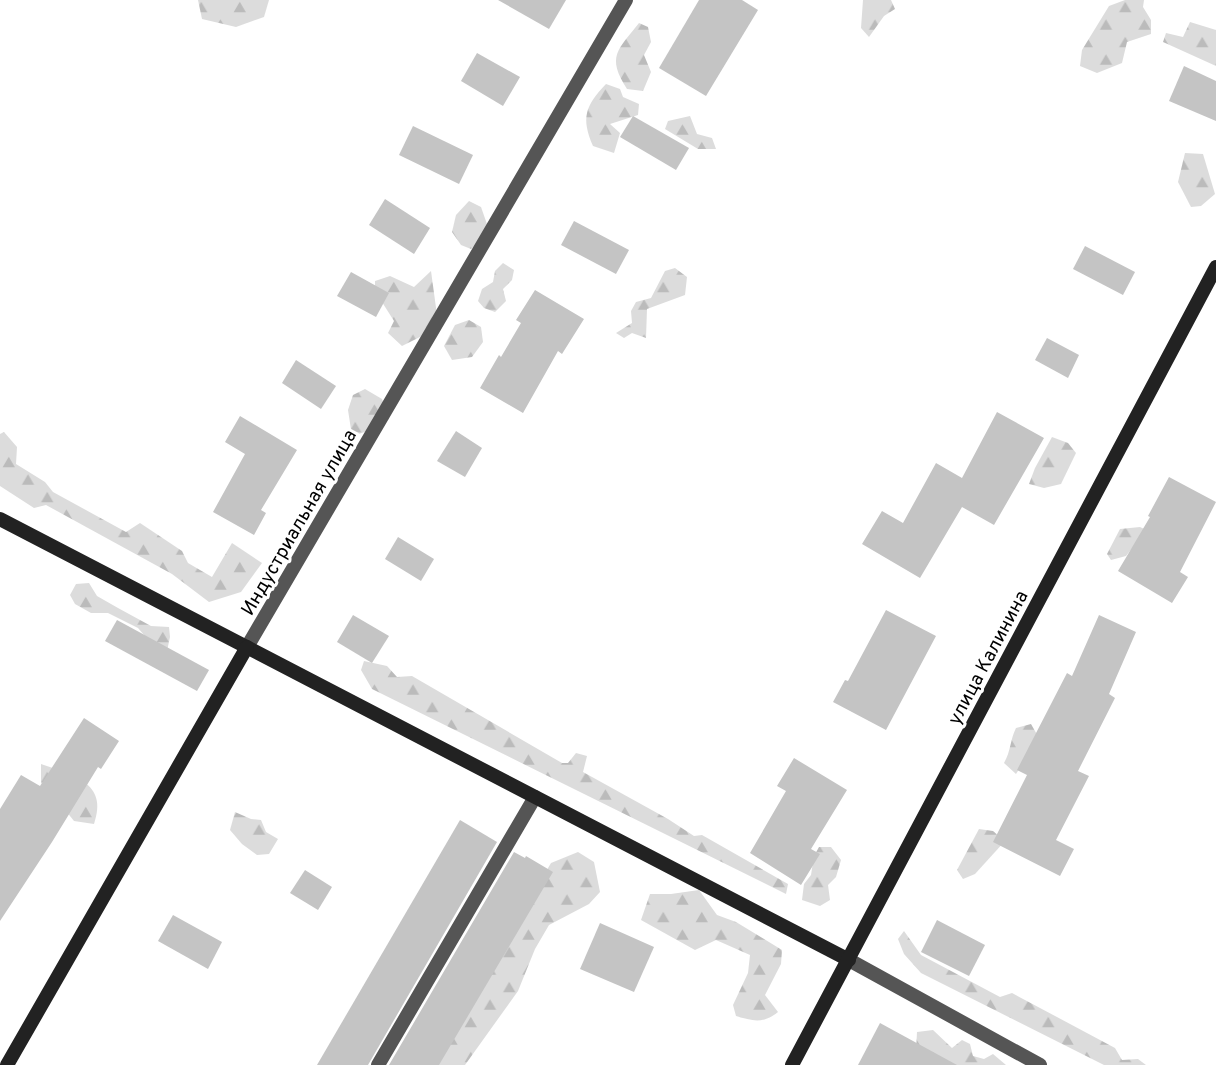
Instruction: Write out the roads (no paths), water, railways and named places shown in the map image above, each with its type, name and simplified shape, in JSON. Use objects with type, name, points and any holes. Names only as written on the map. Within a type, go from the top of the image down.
[{"type":"street","name":"Индустриальная улица","points":[[7,1065],[247,647],[626,0]]},
{"type":"street","name":"улица Калинина","points":[[792,1065],[1216,267]]},
{"type":"street","points":[[0,519],[849,960],[1040,1065]]},
{"type":"street","points":[[378,1065],[535,797]]}]
